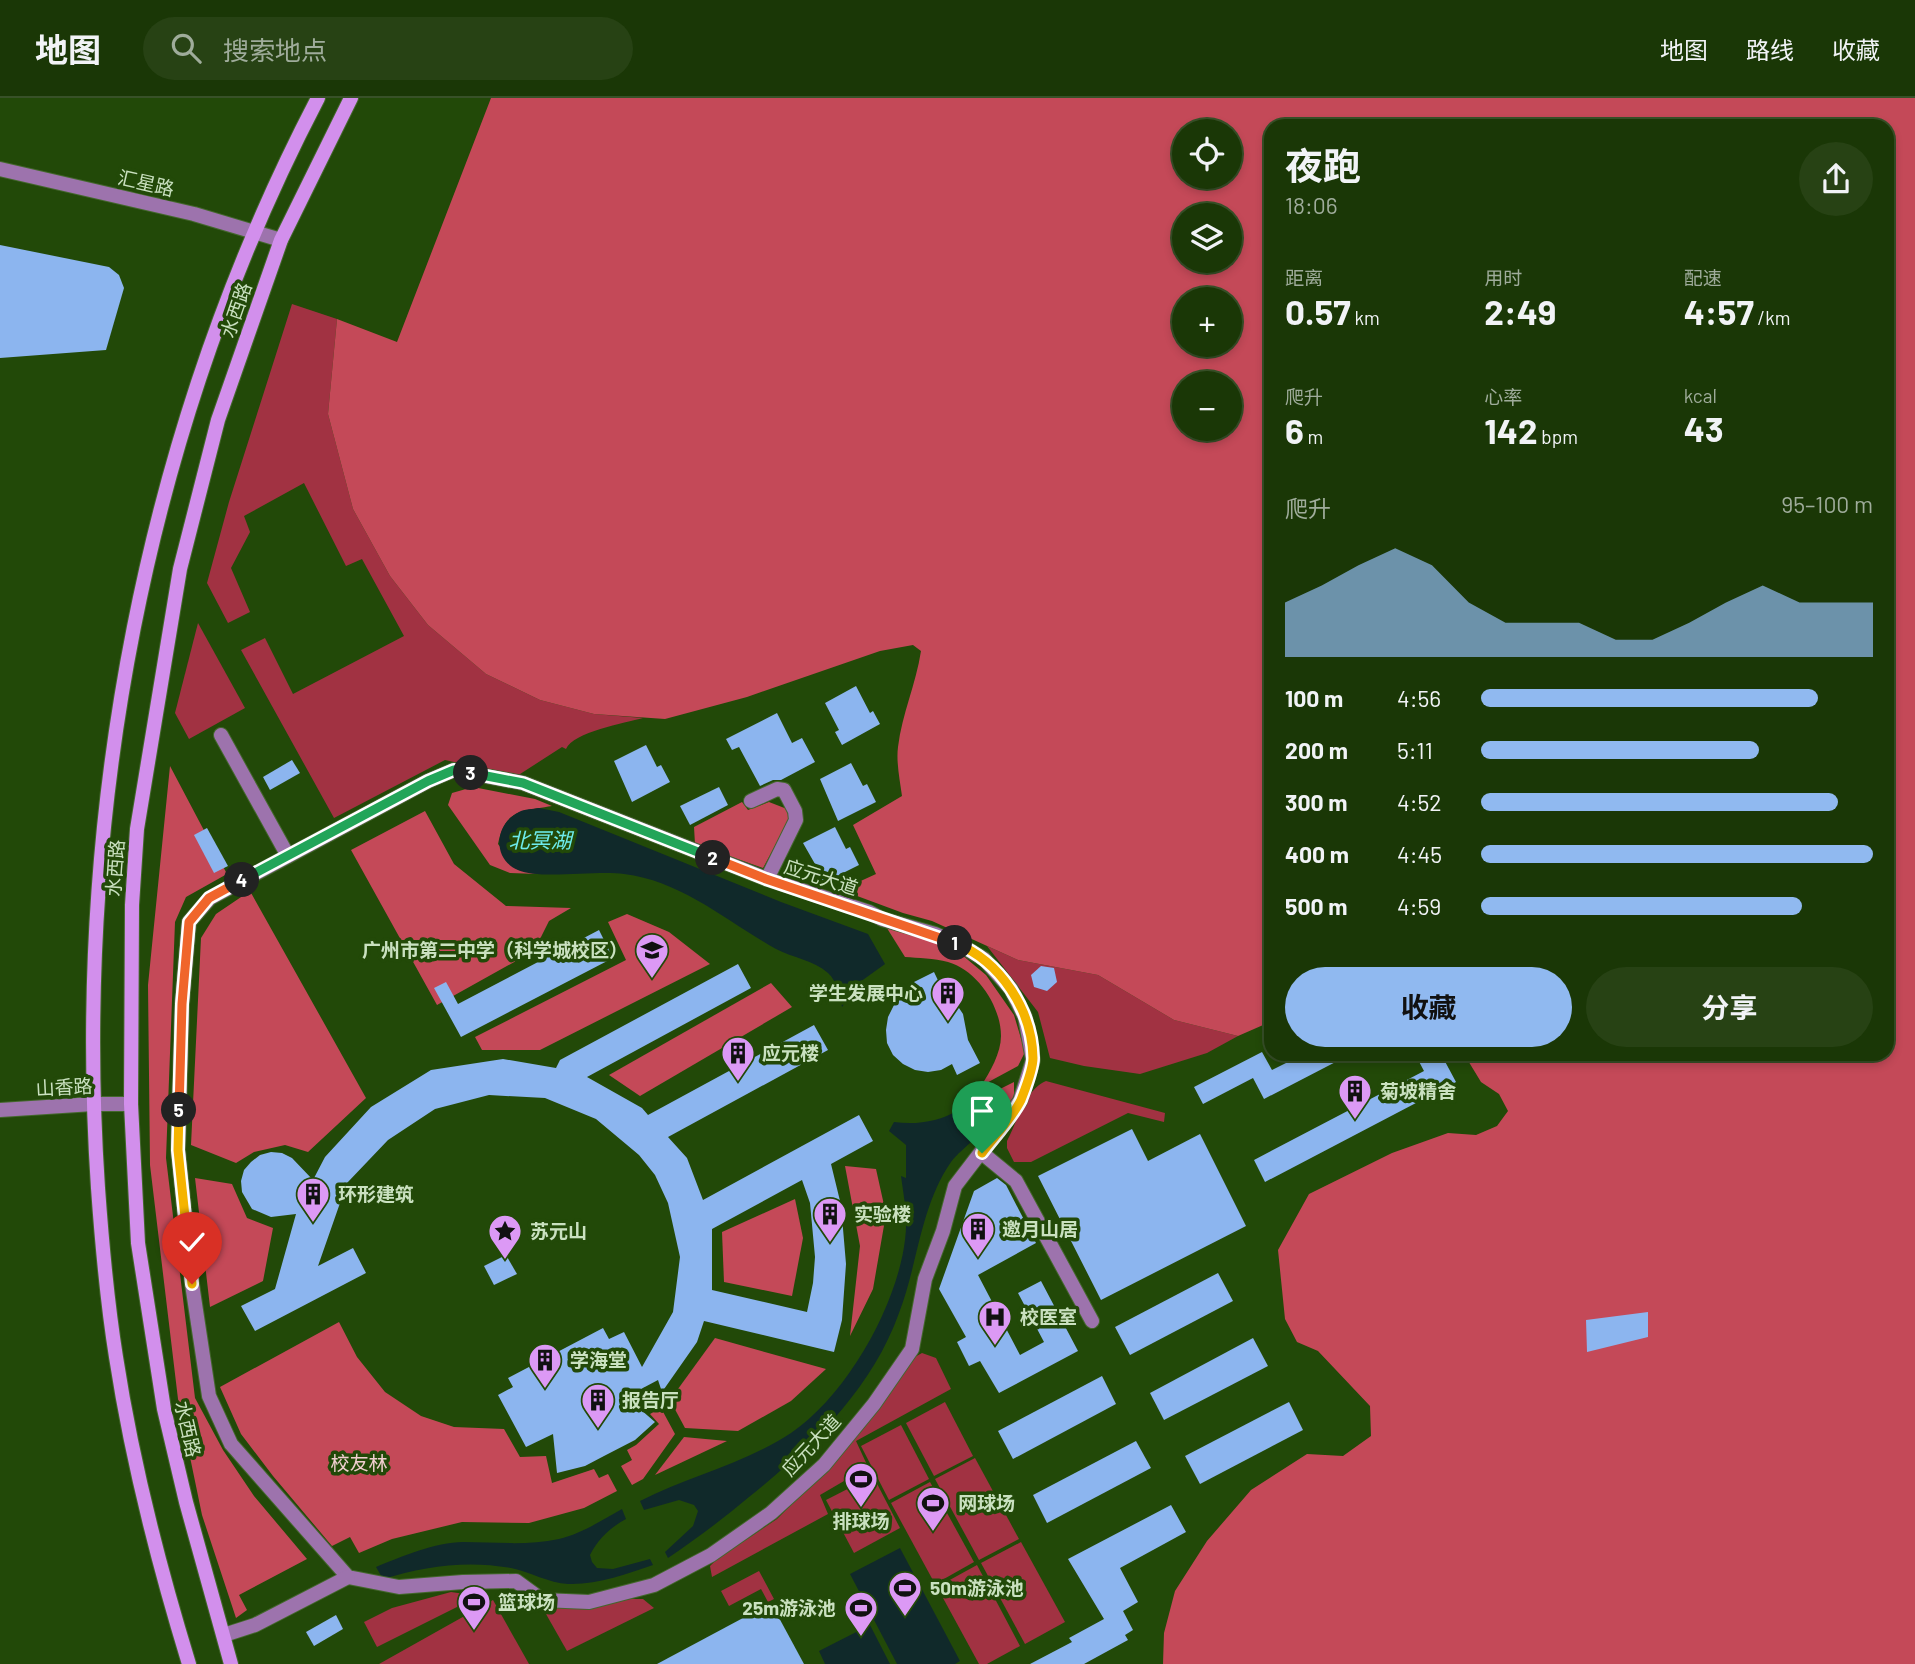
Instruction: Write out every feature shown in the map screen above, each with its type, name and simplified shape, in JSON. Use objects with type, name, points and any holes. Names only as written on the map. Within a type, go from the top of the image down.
[{"type":"main road","name":"水西路","points":[[189,1664],[149,1521],[115,1354],[104,1266],[93,1104],[94,975],[100,868],[111,763],[137,609],[189,412],[255,234],[287,159],[318,98]]},
{"type":"main road","name":"水西路","points":[[231,1664],[186,1502],[164,1409],[138,1243],[131,1104],[132,905],[137,829],[180,569],[218,420],[281,240],[351,98]]},
{"type":"street","name":"汇星路","points":[[0,169],[194,214],[281,240]]},
{"type":"street","points":[[221,735],[288,856]]},
{"type":"street","name":"应元大道","points":[[454,770],[523,783],[766,879],[935,934],[984,959],[1011,989],[1025,1017],[1033,1060],[1020,1101],[955,1186],[943,1231],[925,1279],[912,1349],[873,1404],[824,1465],[771,1513],[711,1555],[654,1586],[589,1601],[542,1600],[516,1581],[399,1587],[348,1577],[231,1444],[209,1396],[192,1284],[178,1150],[182,1004],[189,922],[209,898],[288,856],[454,770]]},
{"type":"street","points":[[751,801],[777,789],[785,790],[795,811],[794,828],[766,879]]},
{"type":"street","name":"山香路","points":[[0,1110],[131,1104]]},
{"type":"street","points":[[982,1153],[1016,1181],[1093,1321]]},
{"type":"street","points":[[224,1635],[255,1625],[348,1577]]},
{"type":"shaded area","points":[[292,304],[337,319],[328,414],[353,509],[390,576],[428,625],[486,674],[540,700],[594,714],[643,718],[600,729],[578,738],[566,749],[562,747],[517,776],[445,760],[334,818],[241,650],[265,638],[293,694],[404,636],[362,559],[346,566],[304,483],[244,516],[250,532],[231,568],[250,612],[228,623],[207,583],[229,502]]},
{"type":"shaded area","points":[[198,623],[245,708],[189,739],[175,713]]},
{"type":"shaded area","points":[[987,946],[1018,960],[1098,975],[1174,1020],[1238,1036],[1207,1053],[1140,1074],[1050,1058],[1038,1012]]},
{"type":"shaded area","points":[[1046,1081],[1165,1113],[1164,1122],[1128,1113],[1031,1162],[1014,1162],[1007,1148],[1007,1141],[1027,1099]]},
{"type":"shaded area","points":[[922,1353],[936,1358],[951,1389],[856,1441],[868,1467],[820,1495],[828,1514],[712,1577],[710,1566],[717,1559],[777,1519],[837,1459],[913,1358]]},
{"type":"shaded area","name":"排球场","points":[[945,1402],[973,1456],[934,1476],[906,1423]]},
{"type":"shaded area","name":"排球场","points":[[901,1425],[929,1479],[889,1500],[861,1446]]},
{"type":"shaded area","name":"网球场","points":[[975,1458],[1019,1539],[979,1560],[935,1479]]},
{"type":"shaded area","name":"排球场","points":[[873,1476],[900,1528],[854,1553],[826,1500]]},
{"type":"shaded area","name":"网球场","points":[[930,1482],[974,1562],[935,1584],[891,1503]]},
{"type":"shaded area","name":"网球场","points":[[1021,1542],[1065,1622],[1025,1644],[981,1563]]},
{"type":"shaded area","name":"网球场","points":[[977,1565],[1020,1646],[987,1664],[979,1664],[937,1587]]},
{"type":"shaded area","points":[[759,1571],[774,1599],[768,1602],[761,1589],[729,1606],[721,1591]]},
{"type":"shaded area","points":[[451,1592],[479,1596],[377,1647],[364,1622],[392,1608]]},
{"type":"shaded area","points":[[643,1599],[654,1608],[567,1651],[542,1607]]},
{"type":"shaded area","name":"篮球场","points":[[493,1600],[529,1664],[379,1664]]},
{"type":"green space","points":[[491,98],[1915,98],[1915,1664],[1163,1664],[1164,1633],[1175,1591],[1207,1541],[1251,1490],[1307,1454],[1343,1456],[1371,1436],[1370,1406],[1318,1351],[1297,1342],[1285,1319],[1278,1250],[1309,1194],[1392,1153],[1448,1133],[1476,1135],[1497,1126],[1508,1111],[1499,1094],[1481,1082],[1468,1061],[1894,1061],[1894,119],[1264,119],[1264,1025],[1238,1036],[1174,1020],[1098,975],[1018,960],[932,921],[841,890],[876,874],[853,825],[902,796],[898,747],[921,651],[913,645],[880,651],[747,697],[665,719],[594,714],[540,700],[486,674],[428,625],[390,576],[353,509],[328,414],[337,319],[397,342]]},
{"type":"green space","points":[[170,766],[227,874],[186,897],[175,922],[166,1158],[195,1398],[223,1450],[254,1496],[307,1559],[239,1595],[247,1610],[236,1618],[202,1515],[178,1399],[150,1165],[148,985]]},
{"type":"green space","points":[[473,787],[535,799],[552,806],[524,811],[510,818],[498,844],[518,870],[538,874],[510,873],[490,865],[448,805],[452,793]]},
{"type":"green space","points":[[742,802],[748,810],[769,802],[787,809],[789,820],[763,868],[695,844],[694,827]]},
{"type":"green space","points":[[425,811],[454,864],[506,906],[571,908],[549,921],[534,951],[437,1005],[351,850]]},
{"type":"green space","points":[[250,891],[366,1098],[308,1152],[285,1145],[254,1152],[236,1163],[191,1145],[201,938],[216,914]]},
{"type":"green space","points":[[627,914],[669,932],[710,964],[540,1050],[482,1050],[475,1037],[626,960],[608,922]]},
{"type":"green space","points":[[885,925],[949,944],[986,975],[1014,1015],[1025,1052],[1018,1066],[981,1086],[1001,1042],[1000,1025],[992,1002],[978,981],[959,966],[937,960],[905,957]]},
{"type":"green space","points":[[771,983],[792,1007],[640,1096],[609,1075]]},
{"type":"green space","points":[[1014,1082],[1014,1100],[988,1133],[974,1102]]},
{"type":"green space","points":[[845,1166],[876,1169],[886,1214],[873,1289],[850,1336],[860,1246]]},
{"type":"green space","points":[[195,1178],[232,1184],[247,1218],[273,1228],[263,1281],[210,1307]]},
{"type":"green space","points":[[795,1199],[803,1238],[792,1296],[724,1282],[722,1232]]},
{"type":"green space","name":"校友林","points":[[339,1322],[357,1357],[385,1392],[421,1416],[454,1427],[504,1429],[520,1457],[546,1456],[552,1483],[594,1469],[599,1478],[608,1474],[617,1491],[584,1508],[529,1523],[462,1522],[392,1539],[359,1553],[350,1537],[332,1546],[241,1434],[220,1387]]},
{"type":"green space","points":[[715,1338],[826,1369],[791,1401],[738,1431],[685,1428],[670,1400]]},
{"type":"green space","points":[[661,1408],[675,1434],[643,1479],[632,1485],[621,1466],[632,1460],[627,1450],[659,1424],[650,1414]]},
{"type":"green space","points":[[684,1437],[727,1441],[655,1475]]},
{"type":"water","name":"北冥湖","points":[[539,808],[559,812],[781,902],[868,934],[885,964],[860,982],[842,1007],[834,980],[828,973],[776,949],[684,893],[645,878],[624,874],[554,875],[518,870],[510,865],[500,850],[501,833],[511,817],[519,812]]},
{"type":"water","points":[[958,1110],[973,1140],[951,1162],[932,1198],[899,1313],[872,1368],[837,1415],[795,1458],[729,1513],[668,1558],[665,1552],[693,1526],[698,1511],[694,1505],[679,1500],[644,1510],[640,1501],[773,1444],[812,1417],[850,1373],[892,1293],[905,1240],[901,1176],[906,1178],[906,1145],[889,1131],[894,1122],[927,1122]]},
{"type":"water","points":[[622,1509],[626,1519],[610,1530],[597,1544],[590,1555],[592,1562],[597,1568],[613,1569],[650,1559],[653,1565],[612,1578],[568,1584],[511,1568],[462,1565],[430,1568],[383,1579],[376,1567],[441,1544],[523,1543],[559,1539],[583,1530]]},
{"type":"water","name":"50m游泳池","points":[[900,1548],[960,1661],[955,1664],[897,1664],[850,1574]]},
{"type":"water","name":"25m游泳池","points":[[870,1625],[890,1664],[825,1664],[819,1651]]},
{"type":"building","points":[[0,245],[109,267],[119,275],[124,288],[106,350],[0,358]]},
{"type":"building","points":[[856,686],[870,713],[873,711],[880,724],[842,745],[835,732],[839,730],[825,703]]},
{"type":"building","points":[[777,713],[792,743],[802,738],[815,762],[781,780],[773,780],[760,786],[739,747],[732,750],[726,739]]},
{"type":"building","points":[[646,745],[657,767],[661,765],[670,782],[632,802],[614,761]]},
{"type":"building","points":[[292,760],[300,773],[270,790],[263,777]]},
{"type":"building","points":[[851,763],[863,786],[867,784],[876,802],[838,821],[820,779]]},
{"type":"building","points":[[719,787],[728,805],[690,825],[680,806]]},
{"type":"building","points":[[835,827],[846,849],[850,847],[859,865],[821,884],[812,866],[815,864],[803,843]]},
{"type":"building","points":[[207,828],[228,866],[214,873],[194,835]]},
{"type":"building","points":[[599,930],[613,958],[461,1037],[434,988],[446,982],[458,1004]]},
{"type":"building","points":[[738,964],[751,988],[587,1077],[642,1108],[648,1115],[814,1025],[828,1050],[668,1137],[687,1158],[703,1200],[859,1115],[873,1141],[831,1164],[841,1205],[846,1264],[842,1320],[834,1352],[704,1321],[697,1342],[662,1392],[658,1380],[626,1397],[655,1422],[635,1440],[585,1466],[557,1473],[553,1434],[526,1447],[498,1395],[513,1387],[508,1378],[603,1328],[609,1339],[624,1332],[642,1367],[673,1312],[680,1257],[668,1203],[655,1175],[639,1155],[596,1119],[545,1098],[489,1095],[435,1109],[388,1140],[347,1183],[318,1266],[353,1248],[366,1273],[255,1331],[241,1306],[275,1289],[296,1214],[271,1217],[252,1209],[242,1192],[241,1181],[244,1170],[251,1162],[260,1155],[271,1152],[292,1158],[313,1180],[325,1157],[371,1107],[431,1070],[503,1059],[556,1068],[560,1060]],"holes":[[[802,1180],[810,1203],[815,1257],[807,1312],[712,1290],[712,1229]]]},
{"type":"building","points":[[1041,966],[1054,968],[1057,982],[1047,991],[1034,987],[1031,975]]},
{"type":"building","name":"学生发展中心","points":[[934,972],[945,995],[955,1002],[963,1014],[968,1040],[980,1063],[957,1075],[952,1064],[941,1070],[915,1070],[893,1055],[887,1043],[888,1017],[894,1005],[912,988],[910,984]]},
{"type":"building","name":"菊坡精舍","points":[[1262,1052],[1264,1061],[1267,1061],[1272,1070],[1290,1061],[1337,1061],[1264,1099],[1253,1078],[1203,1104],[1194,1087]]},
{"type":"building","name":"菊坡精舍","points":[[1419,1061],[1445,1061],[1456,1082],[1265,1182],[1254,1160],[1424,1071]]},
{"type":"building","points":[[1132,1129],[1148,1161],[1200,1134],[1246,1226],[1101,1300],[1038,1176]]},
{"type":"building","name":"邀月山居","points":[[997,1178],[1006,1185],[1036,1243],[978,1275],[1020,1355],[1044,1342],[1018,1293],[1041,1281],[1078,1351],[999,1393],[980,1361],[969,1366],[957,1342],[966,1337],[939,1289],[974,1191]]},
{"type":"building","points":[[506,1255],[517,1274],[494,1285],[484,1266]]},
{"type":"building","points":[[1218,1273],[1233,1301],[1130,1355],[1115,1327]]},
{"type":"building","points":[[1648,1312],[1648,1337],[1587,1352],[1586,1320]]},
{"type":"building","points":[[1253,1338],[1268,1366],[1164,1420],[1150,1393]]},
{"type":"building","points":[[1102,1376],[1116,1404],[1013,1459],[998,1431]]},
{"type":"building","points":[[1289,1402],[1303,1430],[1200,1484],[1185,1456]]},
{"type":"building","points":[[1136,1441],[1151,1468],[1047,1523],[1033,1495]]},
{"type":"building","points":[[1171,1505],[1186,1532],[1120,1568],[1138,1602],[1123,1611],[1133,1630],[1125,1635],[1128,1640],[1084,1664],[1030,1664],[1072,1642],[1069,1638],[1104,1619],[1068,1559]]},
{"type":"building","points":[[771,1603],[804,1664],[657,1664]]},
{"type":"building","points":[[336,1615],[343,1629],[314,1646],[306,1632]]},
{"type":"place","name":"广州市第二中学（科学城校区）","points":[[652,980]]},
{"type":"place","name":"学生发展中心","points":[[948,1023]]},
{"type":"place","name":"应元楼","points":[[738,1083]]},
{"type":"place","name":"菊坡精舍","points":[[1355,1121]]},
{"type":"place","name":"环形建筑","points":[[313,1224]]},
{"type":"place","name":"实验楼","points":[[830,1244]]},
{"type":"place","name":"邀月山居","points":[[978,1259]]},
{"type":"place","name":"苏元山","points":[[505,1261]]},
{"type":"place","name":"校医室","points":[[995,1347]]},
{"type":"place","name":"学海堂","points":[[545,1390]]},
{"type":"place","name":"报告厅","points":[[598,1430]]},
{"type":"place","name":"排球场","points":[[861,1509]]},
{"type":"place","name":"网球场","points":[[933,1533]]},
{"type":"place","name":"50m游泳池","points":[[905,1618]]},
{"type":"place","name":"篮球场","points":[[474,1632]]},
{"type":"place","name":"25m游泳池","points":[[861,1638]]},
{"type":"route","points":[[192,1284],[178,1150],[182,1004],[189,922],[209,898],[428,781],[454,770],[523,783],[766,879],[935,934],[984,959],[1011,989],[1025,1017],[1033,1060],[1020,1101],[982,1153]]}]
